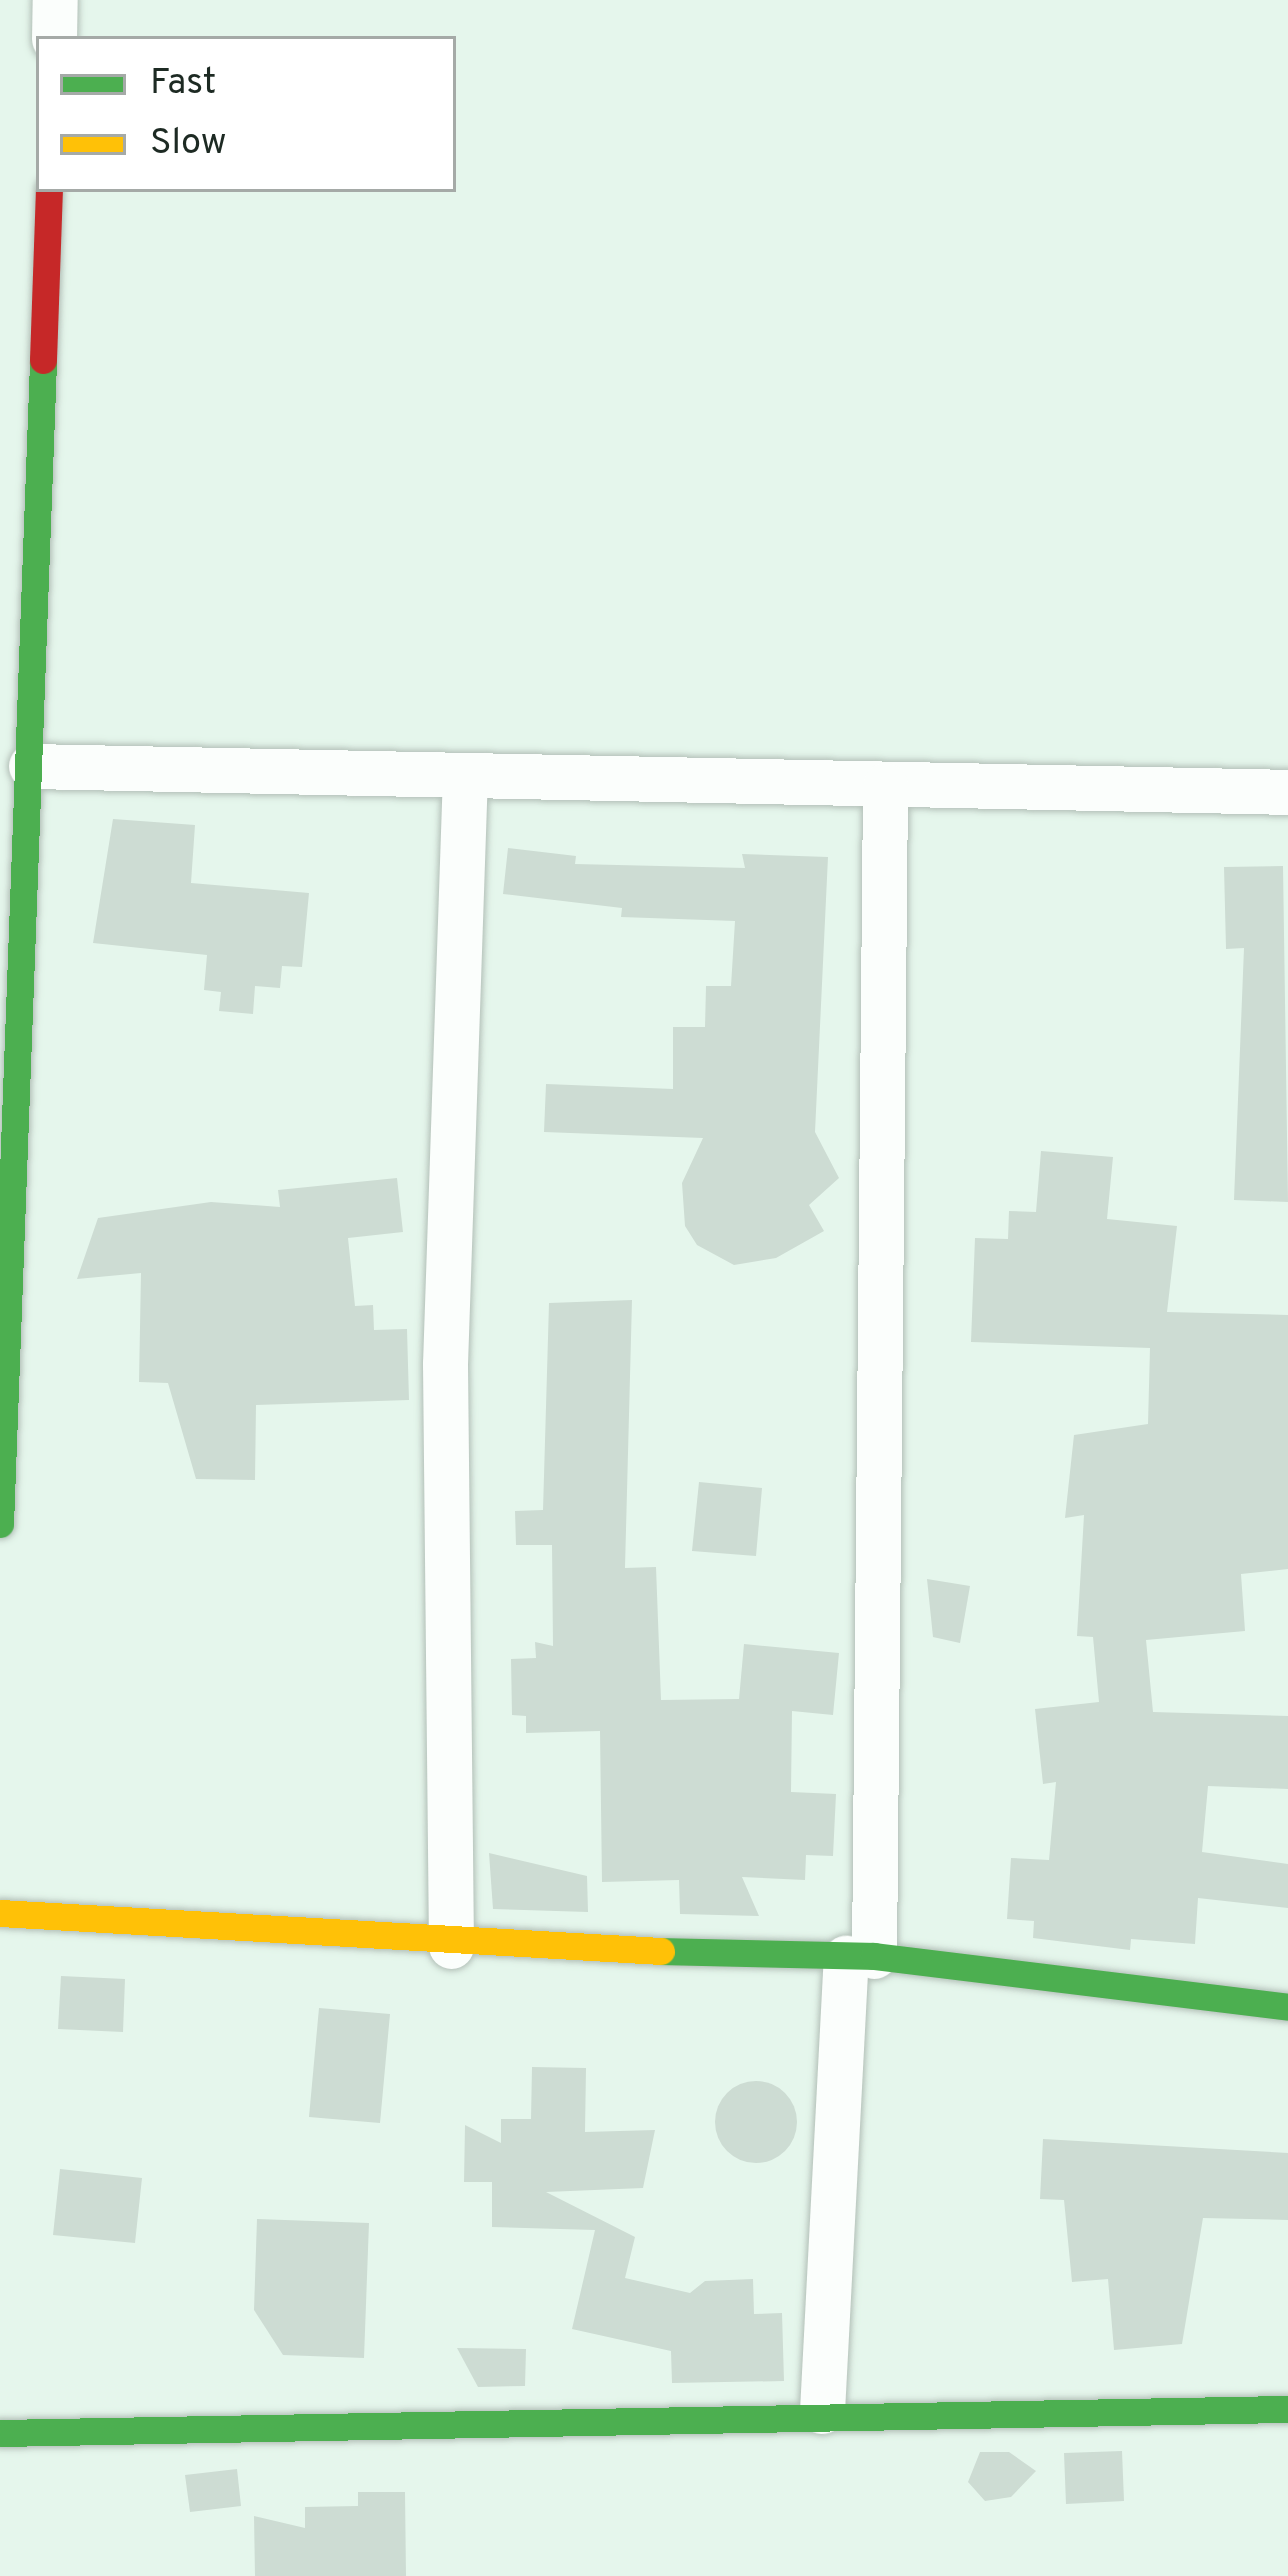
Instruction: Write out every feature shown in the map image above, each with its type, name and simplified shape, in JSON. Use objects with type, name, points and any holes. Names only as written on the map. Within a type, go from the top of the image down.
[{"type":"street","points":[[54,36],[55,0]]},
{"type":"street","points":[[0,1524],[50,192]]},
{"type":"street","points":[[32,766],[1288,792]]},
{"type":"street","points":[[451,1946],[445,1364],[465,775]]},
{"type":"street","points":[[822,2411],[860,1957],[885,784]]},
{"type":"street","points":[[0,1912],[451,1946],[860,1957],[1288,2007]]},
{"type":"street","points":[[0,2416],[0,2437],[822,2411],[1288,2409]]},
{"type":"building","points":[[113,819],[195,825],[191,883],[309,893],[302,967],[282,966],[280,988],[255,986],[253,1014],[219,1011],[221,992],[204,990],[207,955],[93,943]]},
{"type":"building","points":[[508,848],[576,856],[575,864],[745,868],[742,854],[828,857],[815,1132],[839,1178],[809,1205],[824,1231],[776,1258],[734,1265],[697,1245],[685,1226],[682,1183],[703,1138],[544,1132],[546,1084],[673,1089],[673,1027],[705,1027],[706,986],[731,986],[735,921],[621,917],[622,908],[503,894]]},
{"type":"building","points":[[1283,866],[1288,1202],[1234,1200],[1244,948],[1226,949],[1224,867]]},
{"type":"building","points":[[1041,1151],[1113,1157],[1107,1219],[1177,1226],[1167,1312],[1288,1315],[1288,1569],[1241,1574],[1245,1631],[1146,1640],[1153,1712],[1288,1716],[1288,1789],[1208,1786],[1202,1852],[1288,1864],[1288,1908],[1198,1898],[1195,1944],[1131,1939],[1130,1950],[1033,1938],[1034,1921],[1007,1919],[1011,1858],[1049,1860],[1056,1782],[1043,1784],[1035,1709],[1099,1702],[1093,1637],[1077,1636],[1084,1515],[1065,1518],[1074,1435],[1148,1424],[1150,1348],[971,1342],[975,1238],[1008,1239],[1009,1211],[1036,1212]]},
{"type":"building","points":[[397,1178],[403,1232],[348,1238],[355,1306],[373,1305],[374,1330],[407,1329],[409,1400],[256,1405],[255,1480],[196,1479],[168,1383],[139,1382],[141,1273],[77,1279],[98,1218],[211,1202],[280,1207],[278,1190]]},
{"type":"building","points":[[632,1300],[625,1568],[656,1567],[661,1700],[739,1699],[744,1644],[839,1653],[833,1715],[792,1711],[791,1792],[836,1794],[833,1856],[806,1855],[805,1880],[742,1877],[759,1916],[680,1914],[679,1880],[602,1882],[600,1731],[526,1733],[526,1716],[512,1715],[511,1659],[536,1658],[535,1642],[553,1646],[552,1545],[516,1545],[515,1511],[543,1510],[549,1303]]},
{"type":"building","points":[[699,1482],[762,1488],[756,1556],[692,1551]]},
{"type":"building","points":[[927,1579],[970,1586],[960,1643],[933,1637]]},
{"type":"building","points":[[489,1853],[587,1876],[588,1912],[493,1909]]},
{"type":"building","points":[[61,1976],[125,1979],[123,2032],[58,2029]]},
{"type":"building","points":[[319,2008],[390,2014],[380,2123],[309,2117]]},
{"type":"building","points":[[532,2067],[586,2068],[585,2132],[655,2130],[643,2188],[546,2192],[635,2237],[625,2278],[690,2293],[705,2281],[753,2279],[754,2314],[782,2313],[784,2381],[672,2383],[671,2351],[572,2329],[595,2230],[492,2227],[492,2182],[464,2182],[465,2125],[501,2143],[501,2119],[531,2119]]},
{"type":"building","points":[[756,2081],[785,2093],[797,2122],[785,2151],[756,2163],[727,2151],[715,2122],[727,2093]]},
{"type":"building","points":[[1043,2139],[1288,2153],[1288,2220],[1203,2218],[1182,2344],[1114,2350],[1108,2279],[1072,2282],[1064,2200],[1040,2199]]},
{"type":"building","points":[[60,2169],[142,2178],[135,2243],[53,2235]]},
{"type":"building","points":[[257,2219],[369,2223],[364,2358],[283,2355],[254,2310]]},
{"type":"building","points":[[457,2348],[526,2349],[525,2386],[478,2387]]},
{"type":"building","points":[[1122,2451],[1124,2501],[1066,2504],[1064,2453]]},
{"type":"building","points":[[980,2452],[1009,2452],[1036,2471],[1011,2497],[985,2501],[968,2482]]},
{"type":"building","points":[[237,2469],[241,2506],[190,2512],[185,2475]]},
{"type":"building","points":[[358,2492],[405,2492],[406,2576],[255,2576],[254,2516],[305,2528],[305,2507],[358,2506]]},
{"type":"traffic: fast","points":[[0,1524],[43,360]]},
{"type":"traffic: fast","points":[[661,1951],[874,1956],[1288,2007]]},
{"type":"traffic: fast","points":[[0,2433],[1288,2409]]},
{"type":"traffic: slow","points":[[0,1913],[661,1951]]},
{"type":"traffic: jam","points":[[43,360],[49,192]]}]
